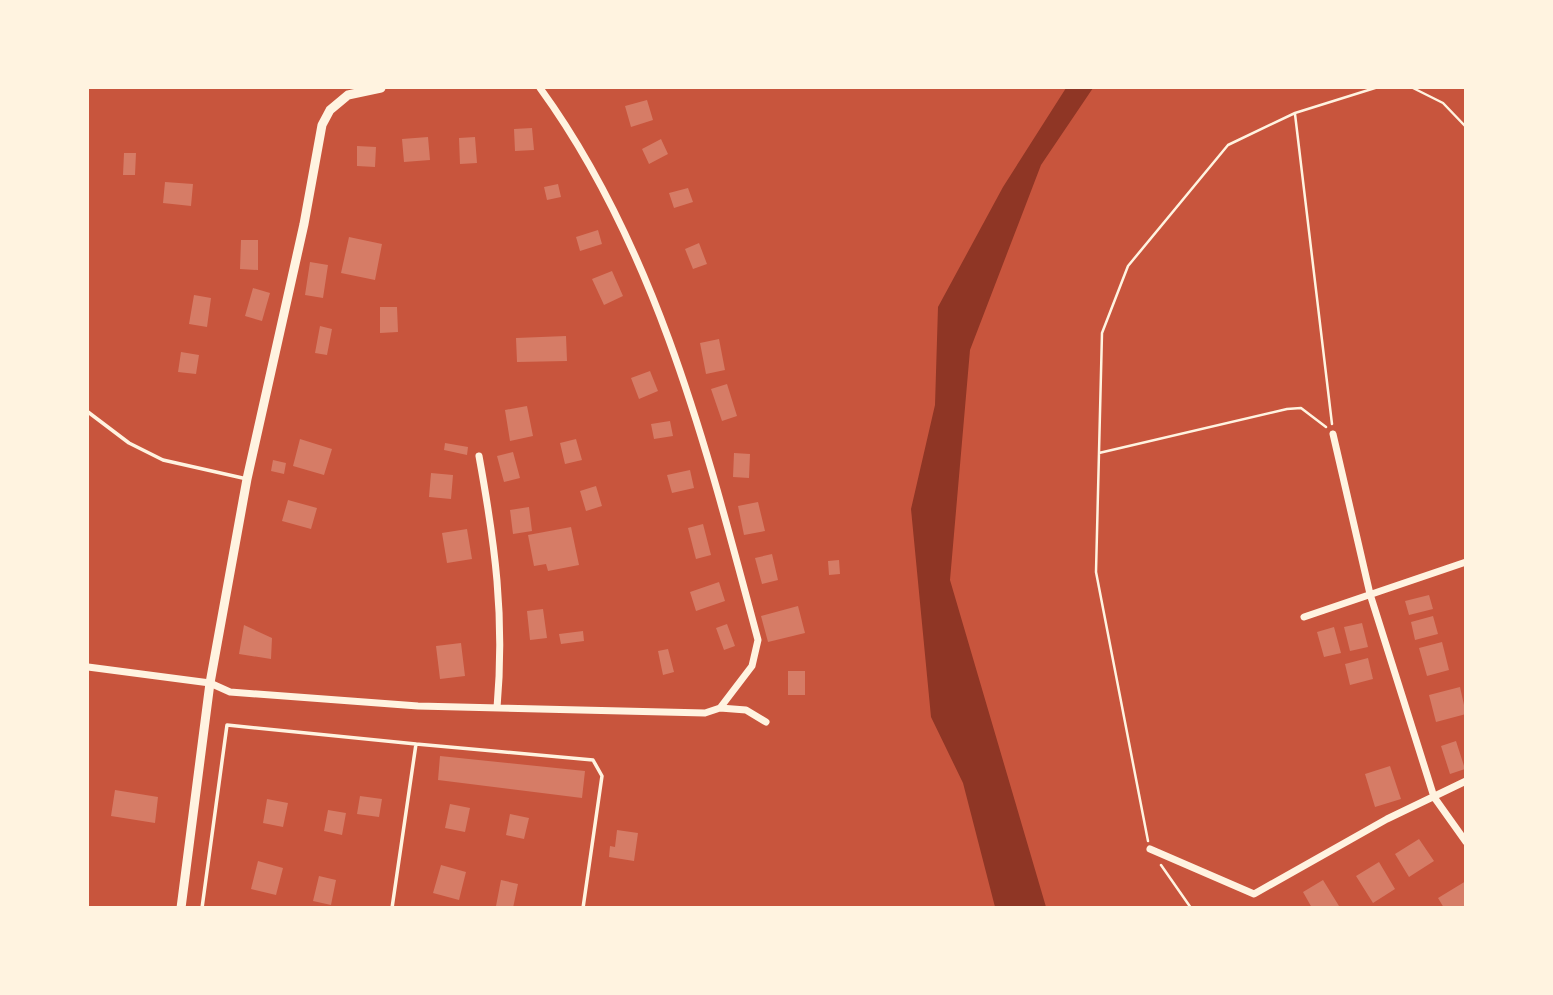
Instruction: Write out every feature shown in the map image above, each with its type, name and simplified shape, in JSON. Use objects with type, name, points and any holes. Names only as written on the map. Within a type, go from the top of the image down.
[{"type":"street","points":[[181,908],[210,683],[247,479],[304,224],[322,125],[330,110],[348,95],[381,88]]},
{"type":"street","points":[[540,88],[586,157],[621,225],[670,346],[715,483],[758,640],[752,666],[720,708]]},
{"type":"street","points":[[1333,434],[1370,594],[1434,797],[1465,842]]},
{"type":"street","points":[[479,456],[500,591],[501,664],[497,708]]},
{"type":"street","points":[[1304,617],[1465,562]]},
{"type":"street","points":[[88,667],[210,683],[230,692],[418,706],[693,713],[720,708],[746,710],[766,722]]},
{"type":"street","points":[[1150,849],[1254,894],[1387,819],[1465,780]]},
{"type":"lane","points":[[88,412],[129,443],[163,460],[247,479]]},
{"type":"lane","points":[[202,908],[228,725],[593,760],[602,776],[583,908]]},
{"type":"lane","points":[[392,908],[416,744]]},
{"type":"path","points":[[1191,908],[1150,849],[1096,572],[1102,333],[1129,266],[1228,145],[1295,113],[1375,88]]},
{"type":"path","points":[[1413,88],[1443,103],[1465,127]]},
{"type":"path","points":[[1295,113],[1333,434]]},
{"type":"path","points":[[1099,453],[1301,408],[1315,416],[1333,434]]},
{"type":"shaded area","points":[[1066,88],[1093,88],[1041,165],[970,350],[950,580],[1046,907],[995,907],[963,783],[931,717],[911,509],[935,405],[938,307],[1003,187]]},
{"type":"building","points":[[647,100],[653,120],[631,127],[625,106]]},
{"type":"building","points":[[532,128],[534,150],[515,151],[514,129]]},
{"type":"building","points":[[428,137],[430,160],[404,162],[402,139]]},
{"type":"building","points":[[475,137],[477,163],[460,164],[459,138]]},
{"type":"building","points":[[661,139],[668,154],[649,164],[642,149]]},
{"type":"building","points":[[357,146],[376,147],[375,167],[357,166]]},
{"type":"building","points":[[124,153],[136,153],[135,175],[123,175]]},
{"type":"building","points":[[165,182],[193,184],[191,206],[163,203]]},
{"type":"building","points":[[558,184],[561,197],[547,200],[544,187]]},
{"type":"building","points":[[688,188],[693,202],[674,208],[669,193]]},
{"type":"building","points":[[598,230],[602,244],[580,251],[576,237]]},
{"type":"building","points":[[349,237],[382,244],[375,280],[341,273]]},
{"type":"building","points":[[241,240],[258,240],[258,270],[240,269]]},
{"type":"building","points":[[699,243],[707,264],[693,269],[685,249]]},
{"type":"building","points":[[310,262],[328,265],[323,298],[305,295]]},
{"type":"building","points":[[612,271],[623,296],[604,305],[592,279]]},
{"type":"building","points":[[253,288],[270,293],[262,321],[245,316]]},
{"type":"building","points":[[194,295],[211,298],[207,327],[189,324]]},
{"type":"building","points":[[380,307],[397,307],[398,332],[380,333]]},
{"type":"building","points":[[320,326],[332,329],[327,355],[315,353]]},
{"type":"building","points":[[566,336],[567,361],[517,362],[516,338]]},
{"type":"building","points":[[719,339],[725,370],[706,374],[700,343]]},
{"type":"building","points":[[181,352],[199,355],[196,374],[178,372]]},
{"type":"building","points":[[650,371],[658,391],[639,399],[631,378]]},
{"type":"building","points":[[727,384],[737,416],[722,421],[711,389]]},
{"type":"building","points":[[527,406],[533,436],[510,441],[505,410]]},
{"type":"building","points":[[670,421],[673,436],[654,439],[651,424]]},
{"type":"building","points":[[300,439],[332,449],[324,475],[293,466]]},
{"type":"building","points":[[576,439],[582,460],[565,464],[560,443]]},
{"type":"building","points":[[445,443],[468,447],[467,455],[444,450]]},
{"type":"building","points":[[513,452],[520,478],[504,482],[497,456]]},
{"type":"building","points":[[734,453],[750,454],[749,478],[733,477]]},
{"type":"building","points":[[273,460],[286,463],[284,474],[271,471]]},
{"type":"building","points":[[690,470],[694,488],[672,493],[667,475]]},
{"type":"building","points":[[431,473],[453,475],[451,499],[429,497]]},
{"type":"building","points":[[596,486],[602,506],[586,511],[580,491]]},
{"type":"building","points":[[288,500],[317,508],[311,529],[282,521]]},
{"type":"building","points":[[758,502],[765,531],[744,535],[738,506]]},
{"type":"building","points":[[529,507],[532,531],[513,534],[510,510]]},
{"type":"building","points":[[703,524],[711,555],[696,559],[688,528]]},
{"type":"building","points":[[571,527],[579,565],[548,571],[546,564],[534,566],[528,535]]},
{"type":"building","points":[[467,529],[472,559],[447,563],[442,533]]},
{"type":"building","points":[[772,554],[778,580],[762,584],[755,558]]},
{"type":"building","points":[[839,560],[840,574],[829,575],[828,561]]},
{"type":"building","points":[[719,582],[725,601],[696,611],[690,592]]},
{"type":"building","points":[[1429,595],[1433,609],[1409,615],[1405,601]]},
{"type":"building","points":[[798,606],[805,633],[768,642],[761,616]]},
{"type":"building","points":[[543,609],[547,638],[530,640],[527,611]]},
{"type":"building","points":[[1433,616],[1438,634],[1415,640],[1411,622]]},
{"type":"building","points":[[1362,623],[1368,647],[1350,651],[1344,627]]},
{"type":"building","points":[[727,624],[735,646],[724,650],[716,628]]},
{"type":"building","points":[[244,625],[272,638],[271,659],[239,654]]},
{"type":"building","points":[[1334,627],[1341,653],[1324,657],[1317,632]]},
{"type":"building","points":[[583,631],[584,641],[561,644],[559,634]]},
{"type":"building","points":[[1442,642],[1449,670],[1427,676],[1419,648]]},
{"type":"building","points":[[461,643],[465,676],[440,679],[436,646]]},
{"type":"building","points":[[668,649],[674,672],[663,675],[658,651]]},
{"type":"building","points":[[1368,658],[1373,679],[1350,685],[1345,664]]},
{"type":"building","points":[[788,671],[805,671],[805,695],[788,695]]},
{"type":"building","points":[[1460,687],[1466,714],[1436,722],[1429,695]]},
{"type":"building","points":[[1456,741],[1465,769],[1450,774],[1441,746]]},
{"type":"building","points":[[440,756],[585,771],[582,798],[438,780]]},
{"type":"building","points":[[1390,766],[1401,799],[1375,807],[1365,774]]},
{"type":"building","points":[[115,790],[158,797],[155,823],[111,816]]},
{"type":"building","points":[[360,796],[382,799],[379,817],[357,814]]},
{"type":"building","points":[[267,799],[288,803],[283,827],[263,823]]},
{"type":"building","points":[[450,804],[470,808],[465,832],[445,828]]},
{"type":"building","points":[[328,810],[346,813],[342,835],[324,831]]},
{"type":"building","points":[[510,814],[529,818],[524,839],[506,835]]},
{"type":"building","points":[[617,830],[638,833],[634,861],[609,857],[610,846],[615,847]]},
{"type":"building","points":[[1419,839],[1434,861],[1409,877],[1395,854]]},
{"type":"building","points":[[258,861],[283,868],[276,895],[251,889]]},
{"type":"building","points":[[1379,862],[1395,889],[1373,903],[1356,876]]},
{"type":"building","points":[[441,865],[466,872],[459,900],[433,893]]},
{"type":"building","points":[[319,876],[336,880],[331,905],[313,901]]},
{"type":"building","points":[[501,880],[518,884],[513,908],[496,906]]},
{"type":"building","points":[[1323,880],[1338,908],[1312,908],[1303,892]]},
{"type":"building","points":[[1466,881],[1466,908],[1444,908],[1438,898]]}]
